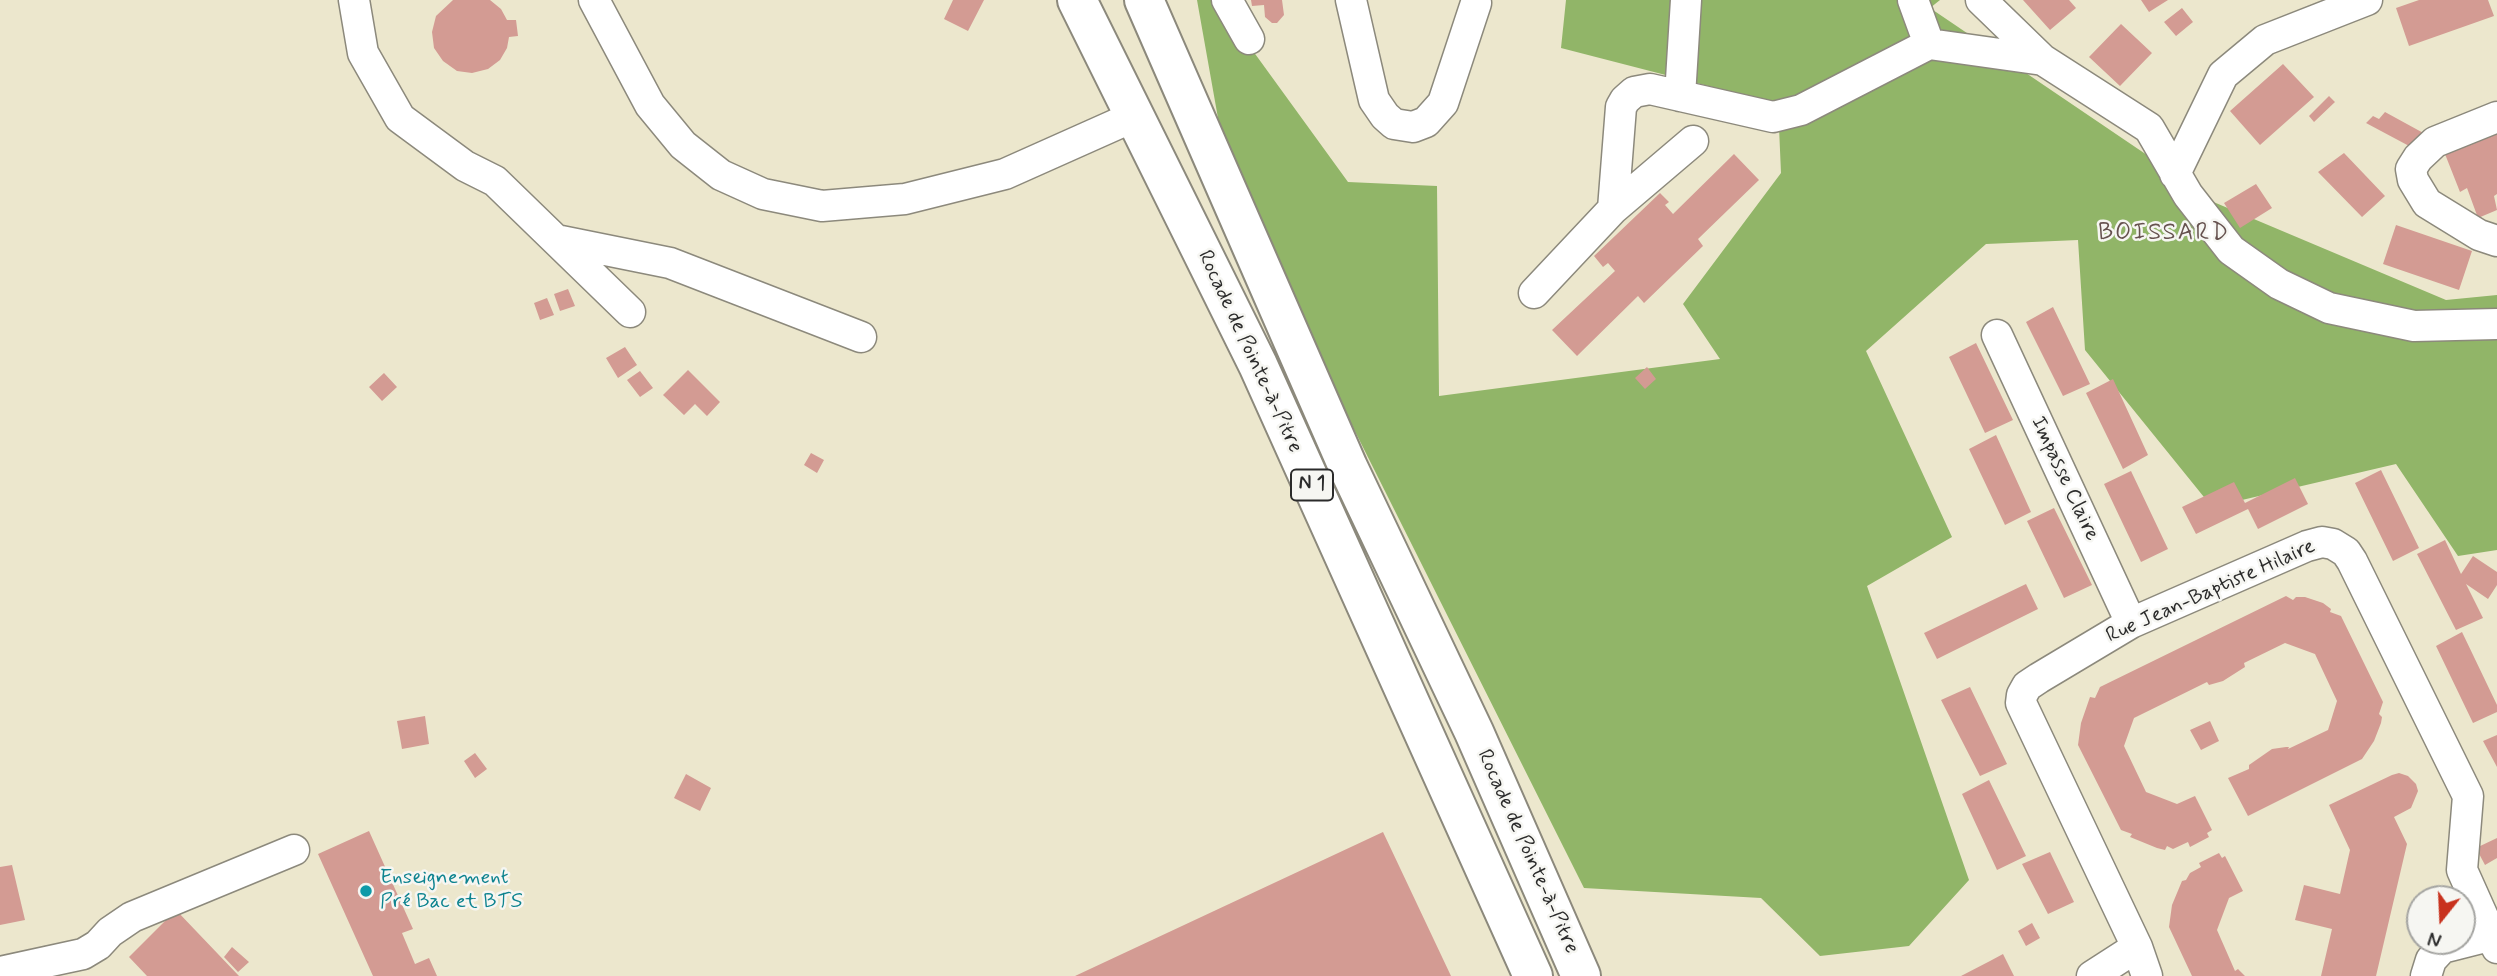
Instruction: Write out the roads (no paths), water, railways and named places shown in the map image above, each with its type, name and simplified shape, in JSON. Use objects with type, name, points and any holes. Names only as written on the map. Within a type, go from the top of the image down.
[{"type":"highway","name":"Rocade de Pointe-à-Pitre","points":[[1077,0],[1258,365],[1533,976]]},
{"type":"highway","name":"Rocade de Pointe-à-Pitre","points":[[1144,0],[1348,467],[1474,732],[1581,976]]},
{"type":"street","points":[[354,0],[363,53],[400,118],[465,166],[495,181],[630,312]]},
{"type":"street","points":[[594,0],[650,105],[683,145],[721,175],[764,194],[821,206],[905,199],[1005,173],[1135,116]]},
{"type":"street","points":[[1227,0],[1249,39]]},
{"type":"street","points":[[1351,0],[1374,100],[1394,124],[1413,127],[1426,122],[1443,103],[1476,3]]},
{"type":"street","points":[[1680,96],[1686,0]]},
{"type":"street","points":[[1913,0],[1929,44]]},
{"type":"street","points":[[1981,0],[2043,60],[2149,128],[2188,195],[2231,250],[2280,284],[2329,308],[2414,326],[2497,324]]},
{"type":"street","points":[[2175,174],[2223,75],[2265,40],[2367,0]]},
{"type":"street","points":[[1613,209],[1621,107],[1634,92],[1650,89],[1773,117],[1790,115],[1929,44],[2043,60]]},
{"type":"street","points":[[2497,117],[2435,142],[2411,169],[2413,180],[2427,203],[2479,234],[2497,241]]},
{"type":"street","points":[[1534,293],[1613,209],[1693,141]]},
{"type":"street","points":[[556,240],[670,263],[861,337]]},
{"type":"street","name":"Impasse Claire","points":[[1997,335],[2131,623]]},
{"type":"street","name":"Rue Jean-Baptiste Hilaire","points":[[2147,976],[2137,947],[2021,703],[2027,686],[2131,623],[2307,546],[2322,542],[2333,544],[2346,552],[2352,561],[2468,796],[2462,870],[2495,940]]},
{"type":"street","points":[[0,972],[83,954],[132,916],[294,850]]},
{"type":"street","points":[[2426,976],[2431,960],[2442,948],[2495,940]]},
{"type":"street","points":[[2092,976],[2137,947]]},
{"type":"place","name":"Enseignement Pré Bac et BTS","points":[[366,891]]},
{"type":"district","name":"BOISSARD","points":[[2164,234]]}]
